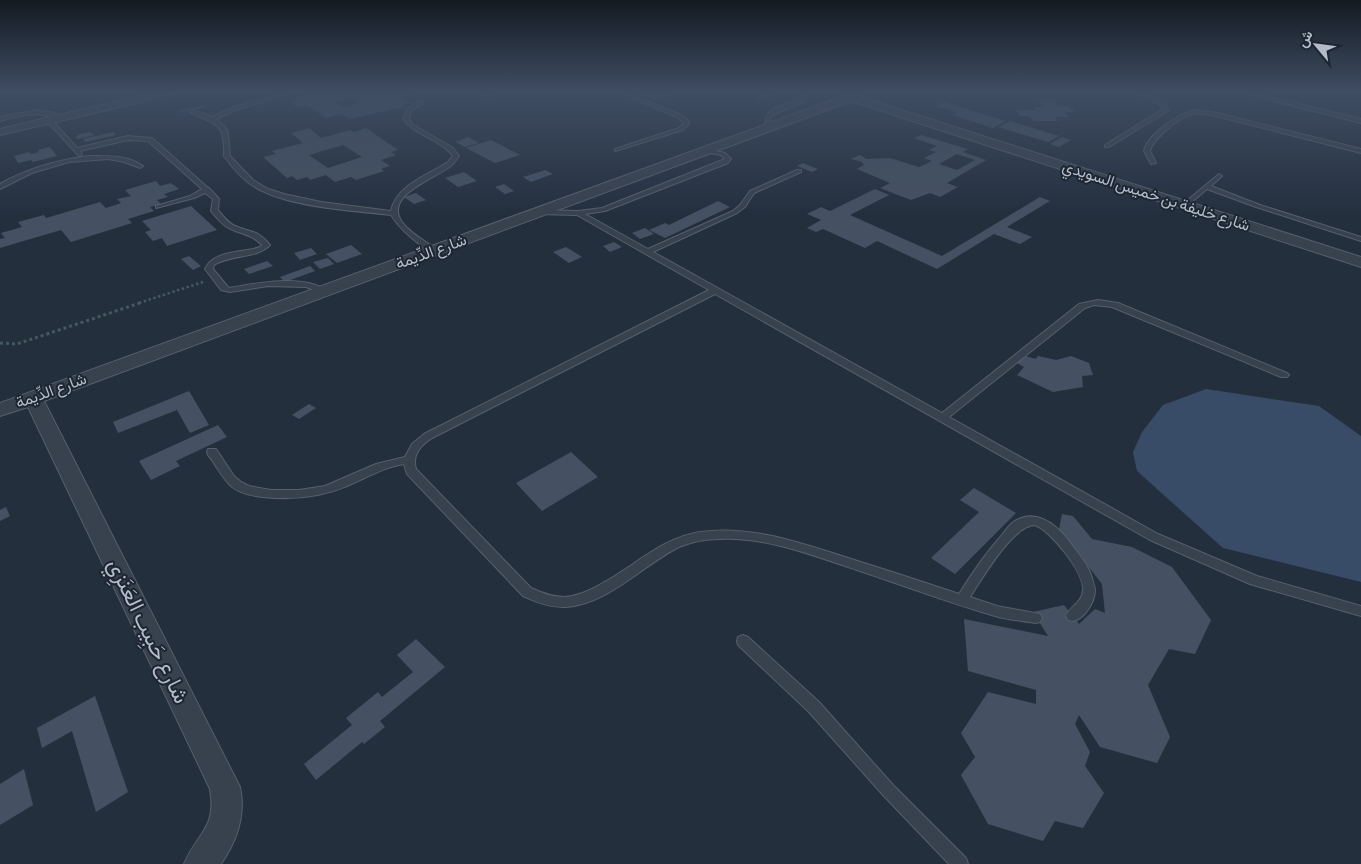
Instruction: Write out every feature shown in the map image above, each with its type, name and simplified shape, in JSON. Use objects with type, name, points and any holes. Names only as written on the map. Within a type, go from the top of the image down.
[{"type":"street","name":"شارع الدِّيمة","points":[[0,410],[752,133]]},
{"type":"street","name":"شارع خليفة بن خميس السويدي","points":[[967,133],[1361,262]]},
{"type":"street","name":"شارع حَبِيب العَنَزِي","points":[[34,397],[225,787],[228,808],[222,832],[200,864]]},
{"type":"lane","points":[[65,133],[83,159]]},
{"type":"lane","points":[[225,133],[227,156],[254,184],[265,190],[282,196],[327,204],[394,212]]},
{"type":"lane","points":[[423,133],[451,149],[456,156],[450,165],[415,184],[405,192],[398,200],[394,212],[398,223],[433,251]]},
{"type":"lane","points":[[617,150],[667,133]]},
{"type":"lane","points":[[1107,146],[1128,133]]},
{"type":"lane","points":[[1153,163],[1147,152],[1147,147],[1152,140],[1161,133]]},
{"type":"lane","points":[[1290,133],[1361,151]]},
{"type":"lane","points":[[77,150],[128,138],[148,138],[207,189],[216,199],[214,211],[226,223],[231,227],[253,232],[266,245],[264,248],[258,251],[230,254],[214,261],[209,267],[215,278],[224,288],[230,290],[268,284],[307,285],[323,291]]},
{"type":"lane","points":[[538,212],[594,212],[612,207],[728,160],[723,154],[706,151]]},
{"type":"lane","points":[[0,186],[30,171],[83,159],[119,158],[134,162],[140,166]]},
{"type":"lane","points":[[650,251],[736,212],[743,206],[752,192],[799,170]]},
{"type":"lane","points":[[1185,205],[1219,176]]},
{"type":"lane","points":[[1206,187],[1263,208],[1361,239]]},
{"type":"lane","points":[[158,207],[192,197],[207,189]]},
{"type":"lane","points":[[578,213],[650,251],[716,290],[1177,548],[1254,580],[1361,611]]},
{"type":"lane","points":[[716,290],[428,436],[415,447],[409,460],[409,466],[415,476],[527,592],[540,600],[557,603],[574,602],[590,597],[675,544],[701,535],[722,534],[787,543],[997,611],[1036,618]]},
{"type":"lane","points":[[943,417],[1082,306],[1090,303],[1102,302],[1115,305],[1284,375]]},
{"type":"lane","points":[[212,452],[236,485],[256,494],[282,495],[332,488],[384,464],[409,460]]},
{"type":"lane","points":[[962,600],[989,558],[1017,526],[1030,521],[1042,522],[1055,532],[1085,572],[1089,590],[1083,607],[1072,616]]},
{"type":"lane","points":[[743,641],[814,707],[888,790],[960,864]]},
{"type":"path","points":[[0,343],[17,344],[215,278]]},
{"type":"water","points":[[1206,389],[1319,406],[1361,436],[1361,582],[1223,548],[1137,471],[1133,452],[1142,432],[1163,405]]},
{"type":"building","points":[[92,133],[95,135],[77,139],[75,137],[77,135]]},
{"type":"building","points":[[107,133],[116,135],[86,142],[83,139]]},
{"type":"building","points":[[291,133],[315,133],[321,138],[338,133],[374,133],[398,150],[391,152],[396,155],[381,160],[390,166],[381,169],[384,171],[356,180],[351,177],[335,182],[326,175],[310,180],[307,177],[297,180],[292,176],[287,178],[263,157],[276,154],[272,151],[303,143]],"holes":[[[343,145],[362,157],[328,168],[309,155]]]},
{"type":"building","points":[[1019,133],[1050,133],[1059,136],[1048,142]]},
{"type":"building","points":[[921,135],[968,149],[963,152],[986,160],[947,183],[958,187],[940,197],[930,193],[911,200],[880,188],[890,183],[857,169],[864,165],[862,162],[851,159],[860,155],[867,159],[890,158],[919,167],[932,161],[924,158],[936,152],[929,150],[937,146],[914,138]],"holes":[[[957,154],[975,160],[957,170],[939,164]]]},
{"type":"building","points":[[468,137],[479,143],[465,147],[455,142]]},
{"type":"building","points":[[1062,137],[1071,140],[1059,147],[1050,144]]},
{"type":"building","points":[[491,140],[520,155],[495,163],[466,148]]},
{"type":"building","points":[[50,147],[57,156],[33,162],[31,160],[18,163],[14,156],[29,152],[31,154],[39,152],[38,150]]},
{"type":"building","points":[[803,163],[818,169],[812,172],[797,166]]},
{"type":"building","points":[[545,170],[553,174],[531,182],[523,177]]},
{"type":"building","points":[[464,172],[477,181],[458,187],[445,178]]},
{"type":"building","points":[[156,181],[160,186],[171,183],[179,189],[164,194],[168,197],[157,200],[161,204],[150,207],[154,211],[128,219],[132,223],[71,242],[61,230],[0,248],[0,239],[5,238],[1,233],[22,227],[18,222],[44,215],[46,218],[100,202],[106,208],[121,203],[117,199],[131,196],[125,190]]},
{"type":"building","points":[[504,184],[514,191],[505,194],[495,187]]},
{"type":"building","points":[[875,189],[889,195],[850,215],[942,256],[1040,197],[1050,201],[1007,227],[1032,237],[1020,244],[994,234],[937,269],[877,241],[865,248],[823,229],[816,232],[807,228],[821,220],[807,214],[821,207],[830,211]]},
{"type":"building","points":[[416,193],[426,200],[414,204],[404,197]]},
{"type":"building","points":[[718,201],[730,207],[665,238],[649,230],[665,223],[669,225]]},
{"type":"building","points":[[191,206],[217,230],[167,246],[162,238],[153,241],[145,232],[151,230],[142,221]]},
{"type":"building","points":[[645,228],[654,234],[640,239],[632,233]]},
{"type":"building","points":[[614,242],[622,247],[610,252],[603,246]]},
{"type":"building","points":[[351,245],[362,254],[337,263],[326,254]]},
{"type":"building","points":[[566,247],[582,257],[569,263],[553,252]]},
{"type":"building","points":[[311,248],[317,254],[300,260],[294,253]]},
{"type":"building","points":[[189,256],[201,266],[193,270],[181,259]]},
{"type":"building","points":[[328,258],[334,264],[320,269],[313,262]]},
{"type":"building","points":[[267,261],[273,266],[249,274],[244,269]]},
{"type":"building","points":[[310,266],[315,271],[285,282],[280,277]]},
{"type":"building","points":[[1022,355],[1036,359],[1038,356],[1056,360],[1071,356],[1089,363],[1093,375],[1082,376],[1083,387],[1053,392],[1017,375],[1024,367],[1015,362]]},
{"type":"building","points":[[189,391],[209,425],[190,433],[177,410],[118,433],[113,422]]},
{"type":"building","points":[[309,404],[316,408],[299,419],[292,415]]},
{"type":"building","points":[[218,425],[227,437],[176,461],[180,466],[151,480],[139,461]]},
{"type":"building","points":[[571,452],[598,477],[542,511],[516,483]]},
{"type":"building","points":[[974,488],[1016,513],[955,574],[931,558],[979,512],[960,500]]},
{"type":"building","points":[[6,507],[10,516],[0,521],[0,510]]},
{"type":"building","points":[[1062,514],[1073,516],[1092,539],[1132,547],[1172,567],[1211,620],[1195,654],[1169,649],[1148,685],[1170,737],[1157,763],[1100,747],[1079,715],[1075,724],[1090,752],[1085,766],[1104,793],[1083,828],[1055,821],[1043,841],[988,824],[961,775],[975,757],[961,733],[988,692],[1036,704],[1036,690],[968,671],[964,619],[1048,636],[1033,612],[1064,605],[1079,624],[1095,609],[1105,613],[1102,584],[1059,529]]},
{"type":"building","points":[[416,639],[445,667],[380,721],[385,727],[364,744],[362,742],[316,780],[304,764],[352,725],[346,718],[378,692],[382,697],[413,672],[397,655]]},
{"type":"building","points":[[95,696],[128,792],[96,812],[72,731],[42,748],[37,728]]},
{"type":"building","points":[[24,769],[33,805],[0,825],[0,784]]}]
